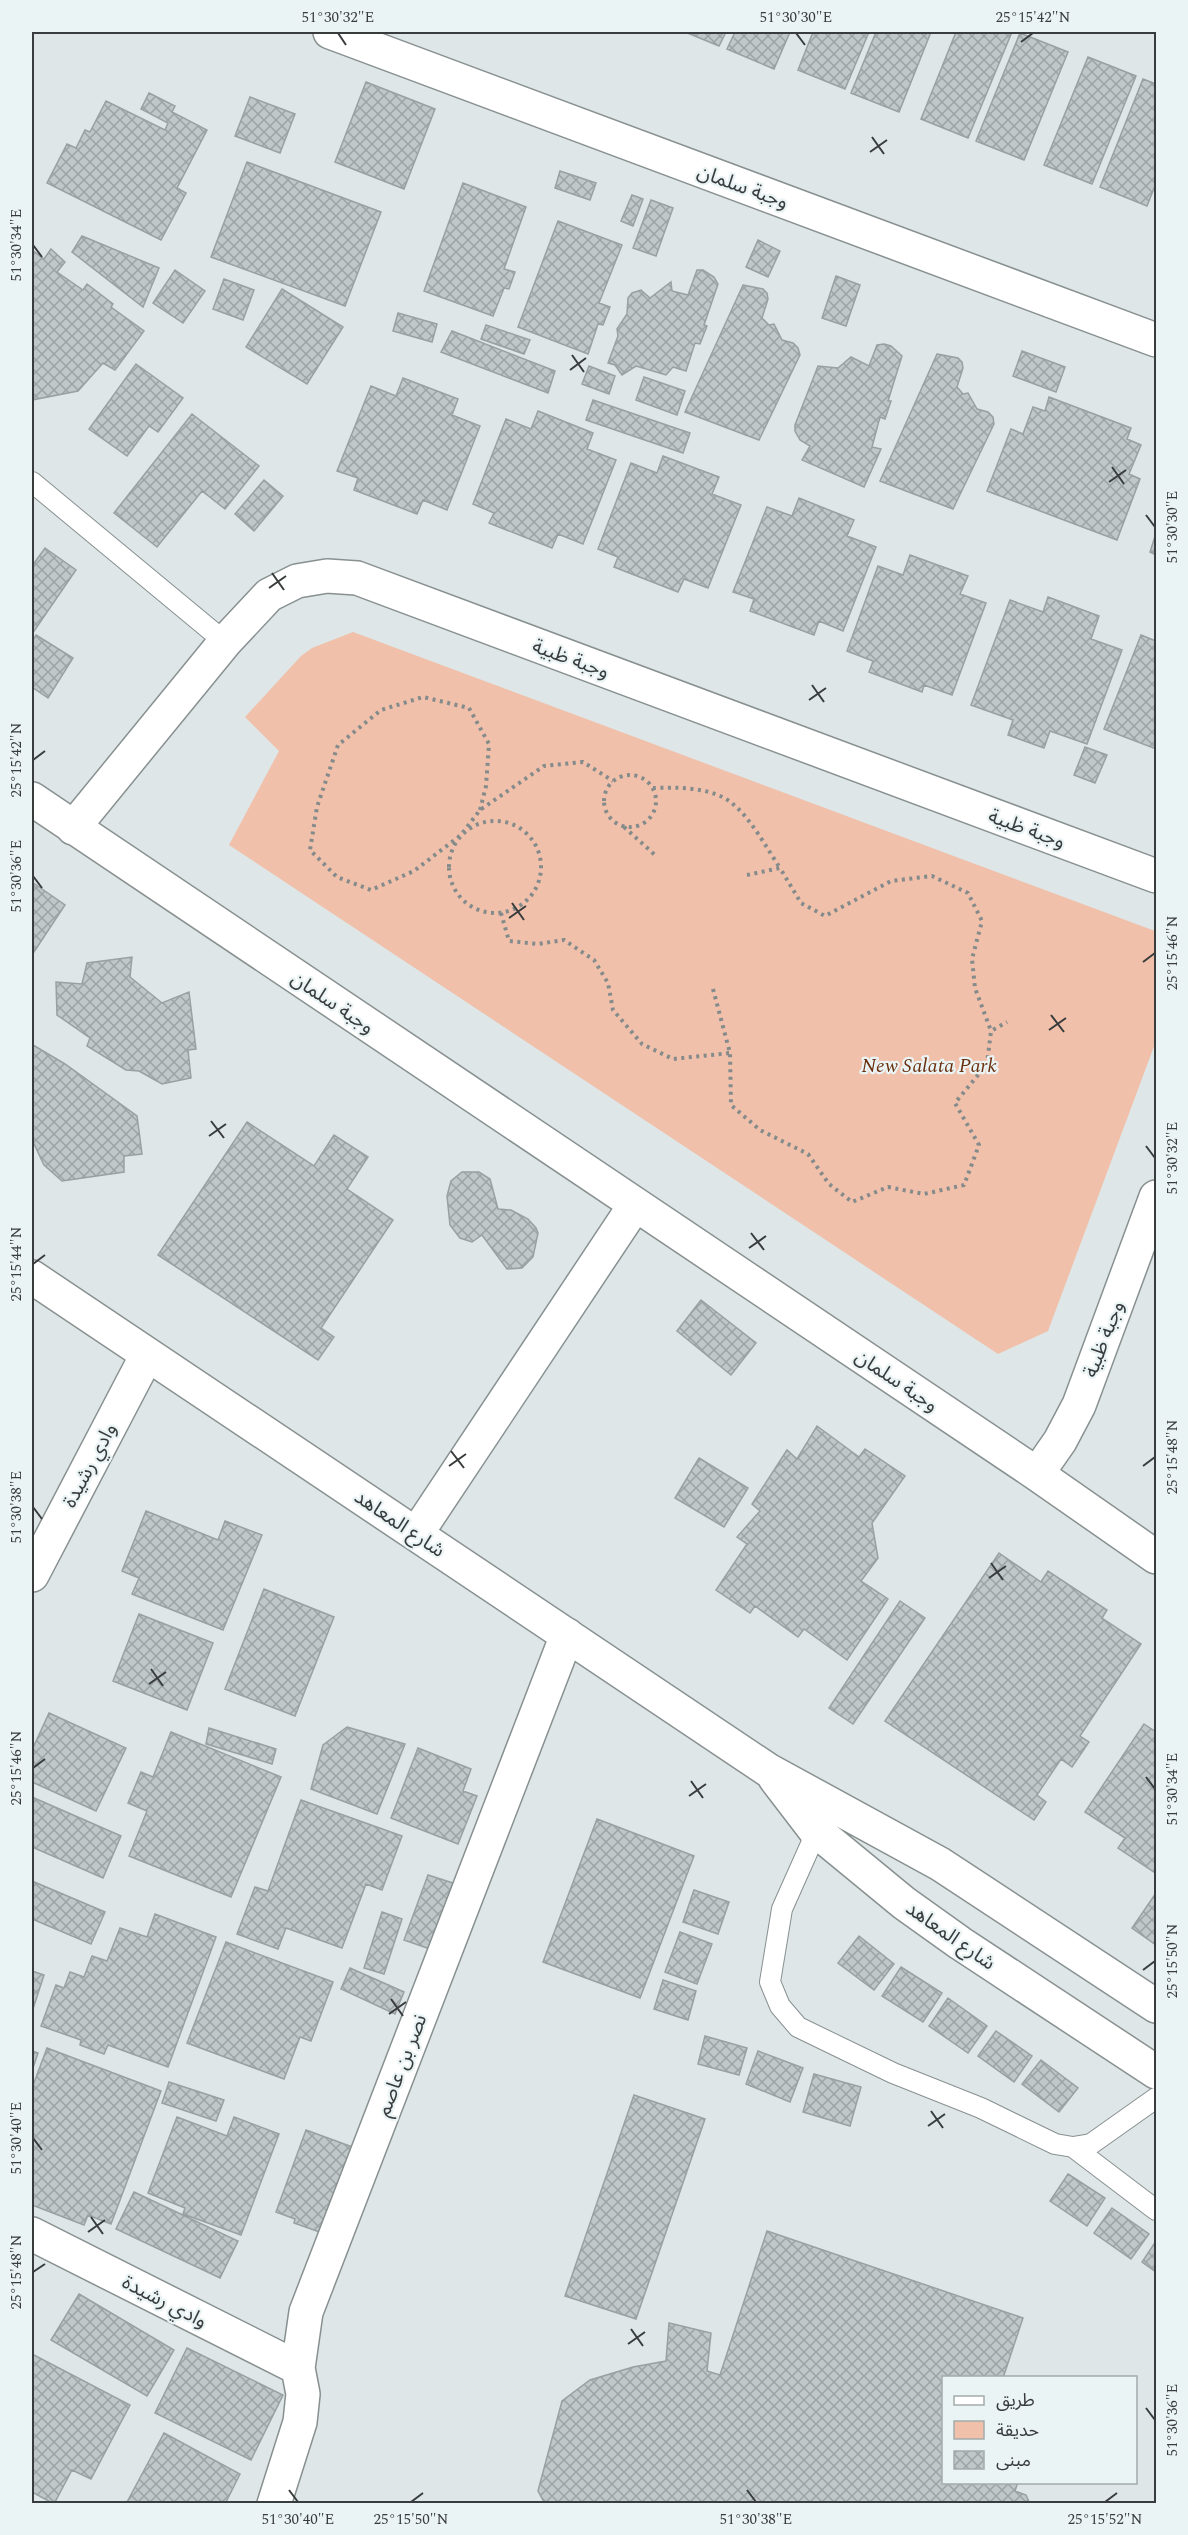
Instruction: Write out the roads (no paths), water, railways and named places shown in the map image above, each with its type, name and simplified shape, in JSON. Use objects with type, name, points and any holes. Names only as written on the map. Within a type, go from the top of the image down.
[{"type":"street","name":"وجبة سلمان","points":[[330,32],[1156,340]]},
{"type":"street","name":"وجبة ظبية","points":[[73,828],[225,642],[269,595],[297,581],[327,576],[357,578],[1156,876]]},
{"type":"street","name":"وجبة سلمان","points":[[32,799],[1037,1474],[1156,1557]]},
{"type":"street","name":"وجبة ظبية","points":[[1037,1474],[1060,1441],[1079,1405],[1156,1197]]},
{"type":"street","points":[[417,1533],[635,1205]]},
{"type":"street","name":"شارع المعاهد","points":[[32,1277],[768,1770],[940,1864],[1156,2006]]},
{"type":"street","name":"وادي رشيدة","points":[[32,1575],[147,1355]]},
{"type":"street","name":"نصر بن عاصم","points":[[274,2504],[300,2422],[303,2394],[298,2368],[306,2312],[567,1635]]},
{"type":"street","name":"شارع المعاهد","points":[[768,1770],[814,1829],[904,1903],[960,1943],[1156,2072]]},
{"type":"street","name":"وادي رشيدة","points":[[32,2234],[298,2368]]},
{"type":"lane","points":[[32,482],[225,642]]},
{"type":"lane","points":[[814,1829],[811,1844],[782,1909],[770,1982],[780,2006],[798,2027],[844,2050],[981,2108],[1036,2137],[1055,2144],[1073,2147],[1091,2144],[1156,2098]]},
{"type":"lane","points":[[1073,2147],[1156,2210]]},
{"type":"park label","name":"New Salata Park","points":[[929,1065]]}]
